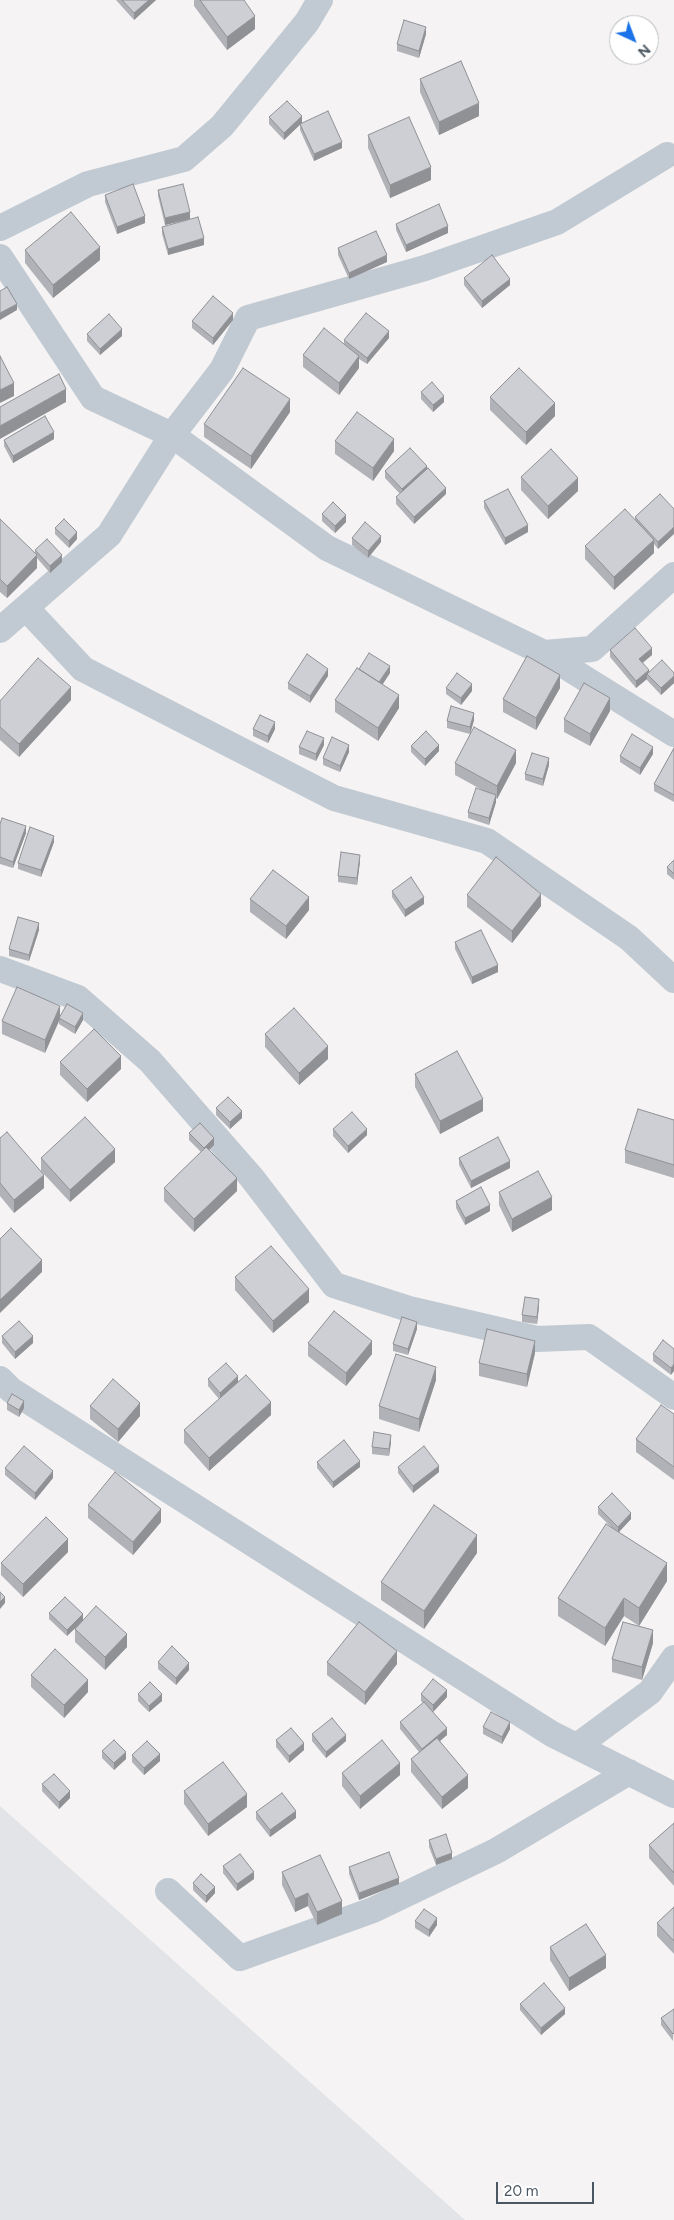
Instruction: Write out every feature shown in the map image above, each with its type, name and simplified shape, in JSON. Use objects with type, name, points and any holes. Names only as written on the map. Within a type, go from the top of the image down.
[{"type":"street","points":[[0,228],[88,184],[184,159],[222,126],[307,22],[320,0]]},
{"type":"street","points":[[0,630],[109,534],[172,435],[222,370],[248,318],[425,268],[557,222],[667,156]]},
{"type":"street","points":[[0,257],[94,398],[172,435],[328,548],[544,653],[674,734]]},
{"type":"street","points":[[544,653],[592,649],[674,575]]},
{"type":"street","points":[[26,608],[83,669],[334,798],[487,841],[629,938],[674,980]]},
{"type":"street","points":[[0,969],[78,998],[150,1061],[252,1178],[334,1285],[409,1309],[537,1339],[589,1337],[674,1397]]},
{"type":"street","points":[[0,1379],[11,1390],[527,1718],[577,1746],[674,1795]]},
{"type":"street","points":[[577,1746],[650,1692],[674,1658]]},
{"type":"street","points":[[168,1892],[240,1958],[373,1910],[390,1902],[496,1851],[629,1772]]},
{"type":"shaded area","points":[[0,1806],[465,2220],[0,2220]]},
{"type":"building","points":[[122,0],[149,0],[134,13]]},
{"type":"building","points":[[200,0],[244,0],[255,16],[227,37]]},
{"type":"building","points":[[404,20],[426,27],[419,51],[397,44]]},
{"type":"building","points":[[461,61],[479,103],[439,122],[420,79]]},
{"type":"building","points":[[287,101],[302,116],[284,133],[269,117]]},
{"type":"building","points":[[328,111],[342,142],[314,154],[300,124]]},
{"type":"building","points":[[409,117],[431,167],[390,185],[368,135]]},
{"type":"building","points":[[133,184],[145,216],[117,227],[105,195]]},
{"type":"building","points":[[183,184],[190,212],[165,218],[158,190]]},
{"type":"building","points":[[439,204],[448,226],[406,245],[396,224]]},
{"type":"building","points":[[71,212],[100,247],[53,285],[25,250]]},
{"type":"building","points":[[198,217],[204,238],[168,249],[162,227]]},
{"type":"building","points":[[376,231],[387,255],[349,273],[338,248]]},
{"type":"building","points":[[492,255],[510,279],[482,301],[464,278]]},
{"type":"building","points":[[7,287],[17,304],[0,313],[0,291]]},
{"type":"building","points":[[213,296],[233,313],[213,338],[192,321]]},
{"type":"building","points":[[366,313],[389,331],[367,358],[344,340]]},
{"type":"building","points":[[109,314],[122,329],[100,349],[87,334]]},
{"type":"building","points":[[324,328],[359,356],[339,383],[303,355]]},
{"type":"building","points":[[0,356],[14,383],[0,390]]},
{"type":"building","points":[[243,368],[290,399],[251,456],[204,424]]},
{"type":"building","points":[[519,368],[555,403],[526,432],[490,397]]},
{"type":"building","points":[[59,374],[66,389],[0,426],[0,407]]},
{"type":"building","points":[[432,382],[444,396],[433,405],[421,392]]},
{"type":"building","points":[[357,412],[394,439],[373,468],[335,441]]},
{"type":"building","points":[[45,416],[54,432],[13,456],[4,440]]},
{"type":"building","points":[[410,448],[427,466],[402,489],[385,471]]},
{"type":"building","points":[[551,449],[578,478],[548,506],[521,477]]},
{"type":"building","points":[[428,468],[446,488],[414,517],[396,497]]},
{"type":"building","points":[[508,489],[528,525],[505,538],[484,501]]},
{"type":"building","points":[[660,494],[674,509],[674,527],[658,542],[635,517]]},
{"type":"building","points":[[333,502],[346,515],[335,526],[322,514]]},
{"type":"building","points":[[625,509],[654,540],[614,577],[585,546]]},
{"type":"building","points":[[0,519],[37,555],[7,586],[0,579]]},
{"type":"building","points":[[64,519],[77,532],[69,541],[55,528]]},
{"type":"building","points":[[365,522],[381,536],[368,551],[352,538]]},
{"type":"building","points":[[47,539],[62,555],[50,566],[35,550]]},
{"type":"building","points":[[635,628],[652,648],[639,659],[649,670],[636,681],[610,650]]},
{"type":"building","points":[[369,653],[390,666],[379,682],[359,669]]},
{"type":"building","points":[[307,654],[328,669],[310,696],[288,683]]},
{"type":"building","points":[[527,656],[560,675],[536,718],[503,699]]},
{"type":"building","points":[[38,658],[71,687],[19,744],[0,727],[0,701]]},
{"type":"building","points":[[662,660],[674,673],[674,676],[661,688],[647,674]]},
{"type":"building","points":[[357,668],[399,695],[378,728],[335,700]]},
{"type":"building","points":[[457,673],[472,684],[461,698],[446,688]]},
{"type":"building","points":[[584,683],[610,698],[590,734],[564,719]]},
{"type":"building","points":[[451,706],[474,713],[470,727],[447,721]]},
{"type":"building","points":[[260,715],[275,722],[268,736],[253,729]]},
{"type":"building","points":[[474,727],[516,750],[497,786],[455,763]]},
{"type":"building","points":[[307,731],[324,738],[316,754],[299,747]]},
{"type":"building","points":[[426,731],[439,745],[425,759],[411,746]]},
{"type":"building","points":[[632,734],[653,747],[640,768],[620,756]]},
{"type":"building","points":[[332,737],[349,745],[340,766],[323,758]]},
{"type":"building","points":[[674,748],[674,795],[654,784]]},
{"type":"building","points":[[532,753],[549,758],[543,779],[525,774]]},
{"type":"building","points":[[476,788],[496,795],[489,818],[468,812]]},
{"type":"building","points":[[2,818],[26,826],[13,862],[0,857],[0,824]]},
{"type":"building","points":[[30,827],[54,836],[41,870],[18,863]]},
{"type":"building","points":[[341,852],[360,855],[357,878],[338,876]]},
{"type":"building","points":[[496,857],[541,894],[512,931],[467,895]]},
{"type":"building","points":[[674,860],[674,874],[667,867]]},
{"type":"building","points":[[273,870],[309,897],[286,926],[250,899]]},
{"type":"building","points":[[411,877],[424,897],[405,910],[392,891]]},
{"type":"building","points":[[18,917],[39,923],[29,955],[9,949]]},
{"type":"building","points":[[481,930],[498,965],[472,977],[455,942]]},
{"type":"building","points":[[17,987],[60,1006],[45,1040],[2,1021]]},
{"type":"building","points":[[67,1004],[83,1013],[75,1027],[59,1018]]},
{"type":"building","points":[[294,1008],[328,1046],[299,1073],[265,1034]]},
{"type":"building","points":[[94,1029],[121,1056],[87,1089],[60,1062]]},
{"type":"building","points":[[457,1051],[483,1099],[440,1121],[415,1074]]},
{"type":"building","points":[[228,1097],[242,1111],[230,1122],[216,1108]]},
{"type":"building","points":[[638,1109],[674,1120],[674,1165],[625,1150]]},
{"type":"building","points":[[352,1112],[367,1129],[348,1146],[333,1129]]},
{"type":"building","points":[[85,1117],[115,1149],[70,1190],[41,1158]]},
{"type":"building","points":[[200,1123],[214,1138],[204,1148],[189,1133]]},
{"type":"building","points":[[7,1132],[44,1175],[14,1200],[0,1183],[0,1138]]},
{"type":"building","points":[[498,1137],[510,1161],[471,1181],[459,1158]]},
{"type":"building","points":[[206,1147],[237,1178],[194,1219],[164,1188]]},
{"type":"building","points":[[538,1171],[552,1197],[512,1219],[499,1192]]},
{"type":"building","points":[[481,1187],[490,1205],[465,1218],[456,1201]]},
{"type":"building","points":[[11,1228],[42,1260],[0,1300],[0,1239]]},
{"type":"building","points":[[271,1246],[309,1289],[273,1321],[235,1277]]},
{"type":"building","points":[[525,1297],[539,1299],[537,1317],[522,1315]]},
{"type":"building","points":[[334,1311],[372,1341],[346,1373],[308,1343]]},
{"type":"building","points":[[402,1317],[417,1322],[408,1349],[393,1344]]},
{"type":"building","points":[[19,1321],[33,1336],[15,1352],[2,1336]]},
{"type":"building","points":[[487,1329],[535,1341],[527,1374],[479,1363]]},
{"type":"building","points":[[663,1340],[674,1349],[674,1364],[671,1368],[653,1354]]},
{"type":"building","points":[[396,1354],[436,1367],[419,1419],[379,1406]]},
{"type":"building","points":[[226,1363],[238,1376],[220,1393],[208,1379]]},
{"type":"building","points":[[246,1375],[271,1402],[209,1458],[184,1430]]},
{"type":"building","points":[[113,1379],[140,1403],[118,1429],[90,1406]]},
{"type":"building","points":[[12,1394],[24,1401],[19,1410],[7,1403]]},
{"type":"building","points":[[661,1405],[674,1414],[674,1467],[636,1439]]},
{"type":"building","points":[[374,1432],[391,1435],[389,1449],[372,1447]]},
{"type":"building","points":[[344,1440],[360,1461],[333,1482],[317,1462]]},
{"type":"building","points":[[24,1446],[53,1471],[35,1493],[5,1468]]},
{"type":"building","points":[[424,1446],[439,1466],[413,1486],[398,1467]]},
{"type":"building","points":[[115,1472],[161,1509],[133,1542],[88,1505]]},
{"type":"building","points":[[612,1493],[631,1513],[618,1527],[598,1507]]},
{"type":"building","points":[[434,1505],[477,1535],[424,1611],[381,1582]]},
{"type":"building","points":[[46,1517],[68,1539],[23,1584],[1,1563]]},
{"type":"building","points":[[606,1524],[667,1563],[639,1608],[624,1598],[605,1628],[558,1598]]},
{"type":"building","points":[[0,1592],[5,1597],[0,1602]]},
{"type":"building","points":[[65,1597],[83,1614],[67,1630],[49,1613]]},
{"type":"building","points":[[96,1606],[127,1634],[105,1657],[75,1629]]},
{"type":"building","points":[[359,1622],[397,1651],[365,1692],[327,1662]]},
{"type":"building","points":[[623,1622],[653,1630],[642,1667],[612,1659]]},
{"type":"building","points":[[172,1646],[189,1663],[176,1678],[158,1662]]},
{"type":"building","points":[[55,1649],[88,1680],[64,1705],[31,1675]]},
{"type":"building","points":[[433,1679],[447,1690],[433,1705],[421,1694]]},
{"type":"building","points":[[150,1682],[162,1694],[149,1706],[138,1694]]},
{"type":"building","points":[[424,1702],[447,1728],[422,1749],[400,1722]]},
{"type":"building","points":[[491,1712],[510,1722],[502,1737],[483,1727]]},
{"type":"building","points":[[332,1718],[346,1735],[326,1752],[312,1734]]},
{"type":"building","points":[[291,1728],[304,1743],[289,1756],[276,1740]]},
{"type":"building","points":[[437,1738],[468,1775],[442,1797],[411,1759]]},
{"type":"building","points":[[114,1740],[126,1752],[114,1763],[102,1751]]},
{"type":"building","points":[[382,1740],[400,1763],[360,1796],[342,1773]]},
{"type":"building","points":[[147,1741],[160,1754],[144,1768],[132,1755]]},
{"type":"building","points":[[223,1762],[247,1794],[208,1824],[184,1791]]},
{"type":"building","points":[[54,1774],[70,1791],[59,1802],[42,1784]]},
{"type":"building","points":[[282,1793],[296,1811],[270,1830],[256,1812]]},
{"type":"building","points":[[674,1823],[674,1873],[649,1845]]},
{"type":"building","points":[[446,1834],[452,1853],[436,1859],[429,1840]]},
{"type":"building","points":[[389,1852],[399,1878],[359,1893],[349,1867]]},
{"type":"building","points":[[240,1854],[254,1872],[237,1884],[223,1866]]},
{"type":"building","points":[[320,1855],[342,1901],[317,1912],[308,1893],[295,1899],[282,1872]]},
{"type":"building","points":[[201,1874],[215,1887],[206,1896],[193,1883]]},
{"type":"building","points":[[674,1907],[674,1941],[657,1923]]},
{"type":"building","points":[[424,1909],[437,1918],[429,1930],[415,1921]]},
{"type":"building","points":[[586,1924],[606,1955],[569,1978],[550,1947]]},
{"type":"building","points":[[544,1983],[565,2008],[541,2028],[520,2004]]},
{"type":"building","points":[[674,2009],[674,2033],[673,2034],[661,2018]]}]
